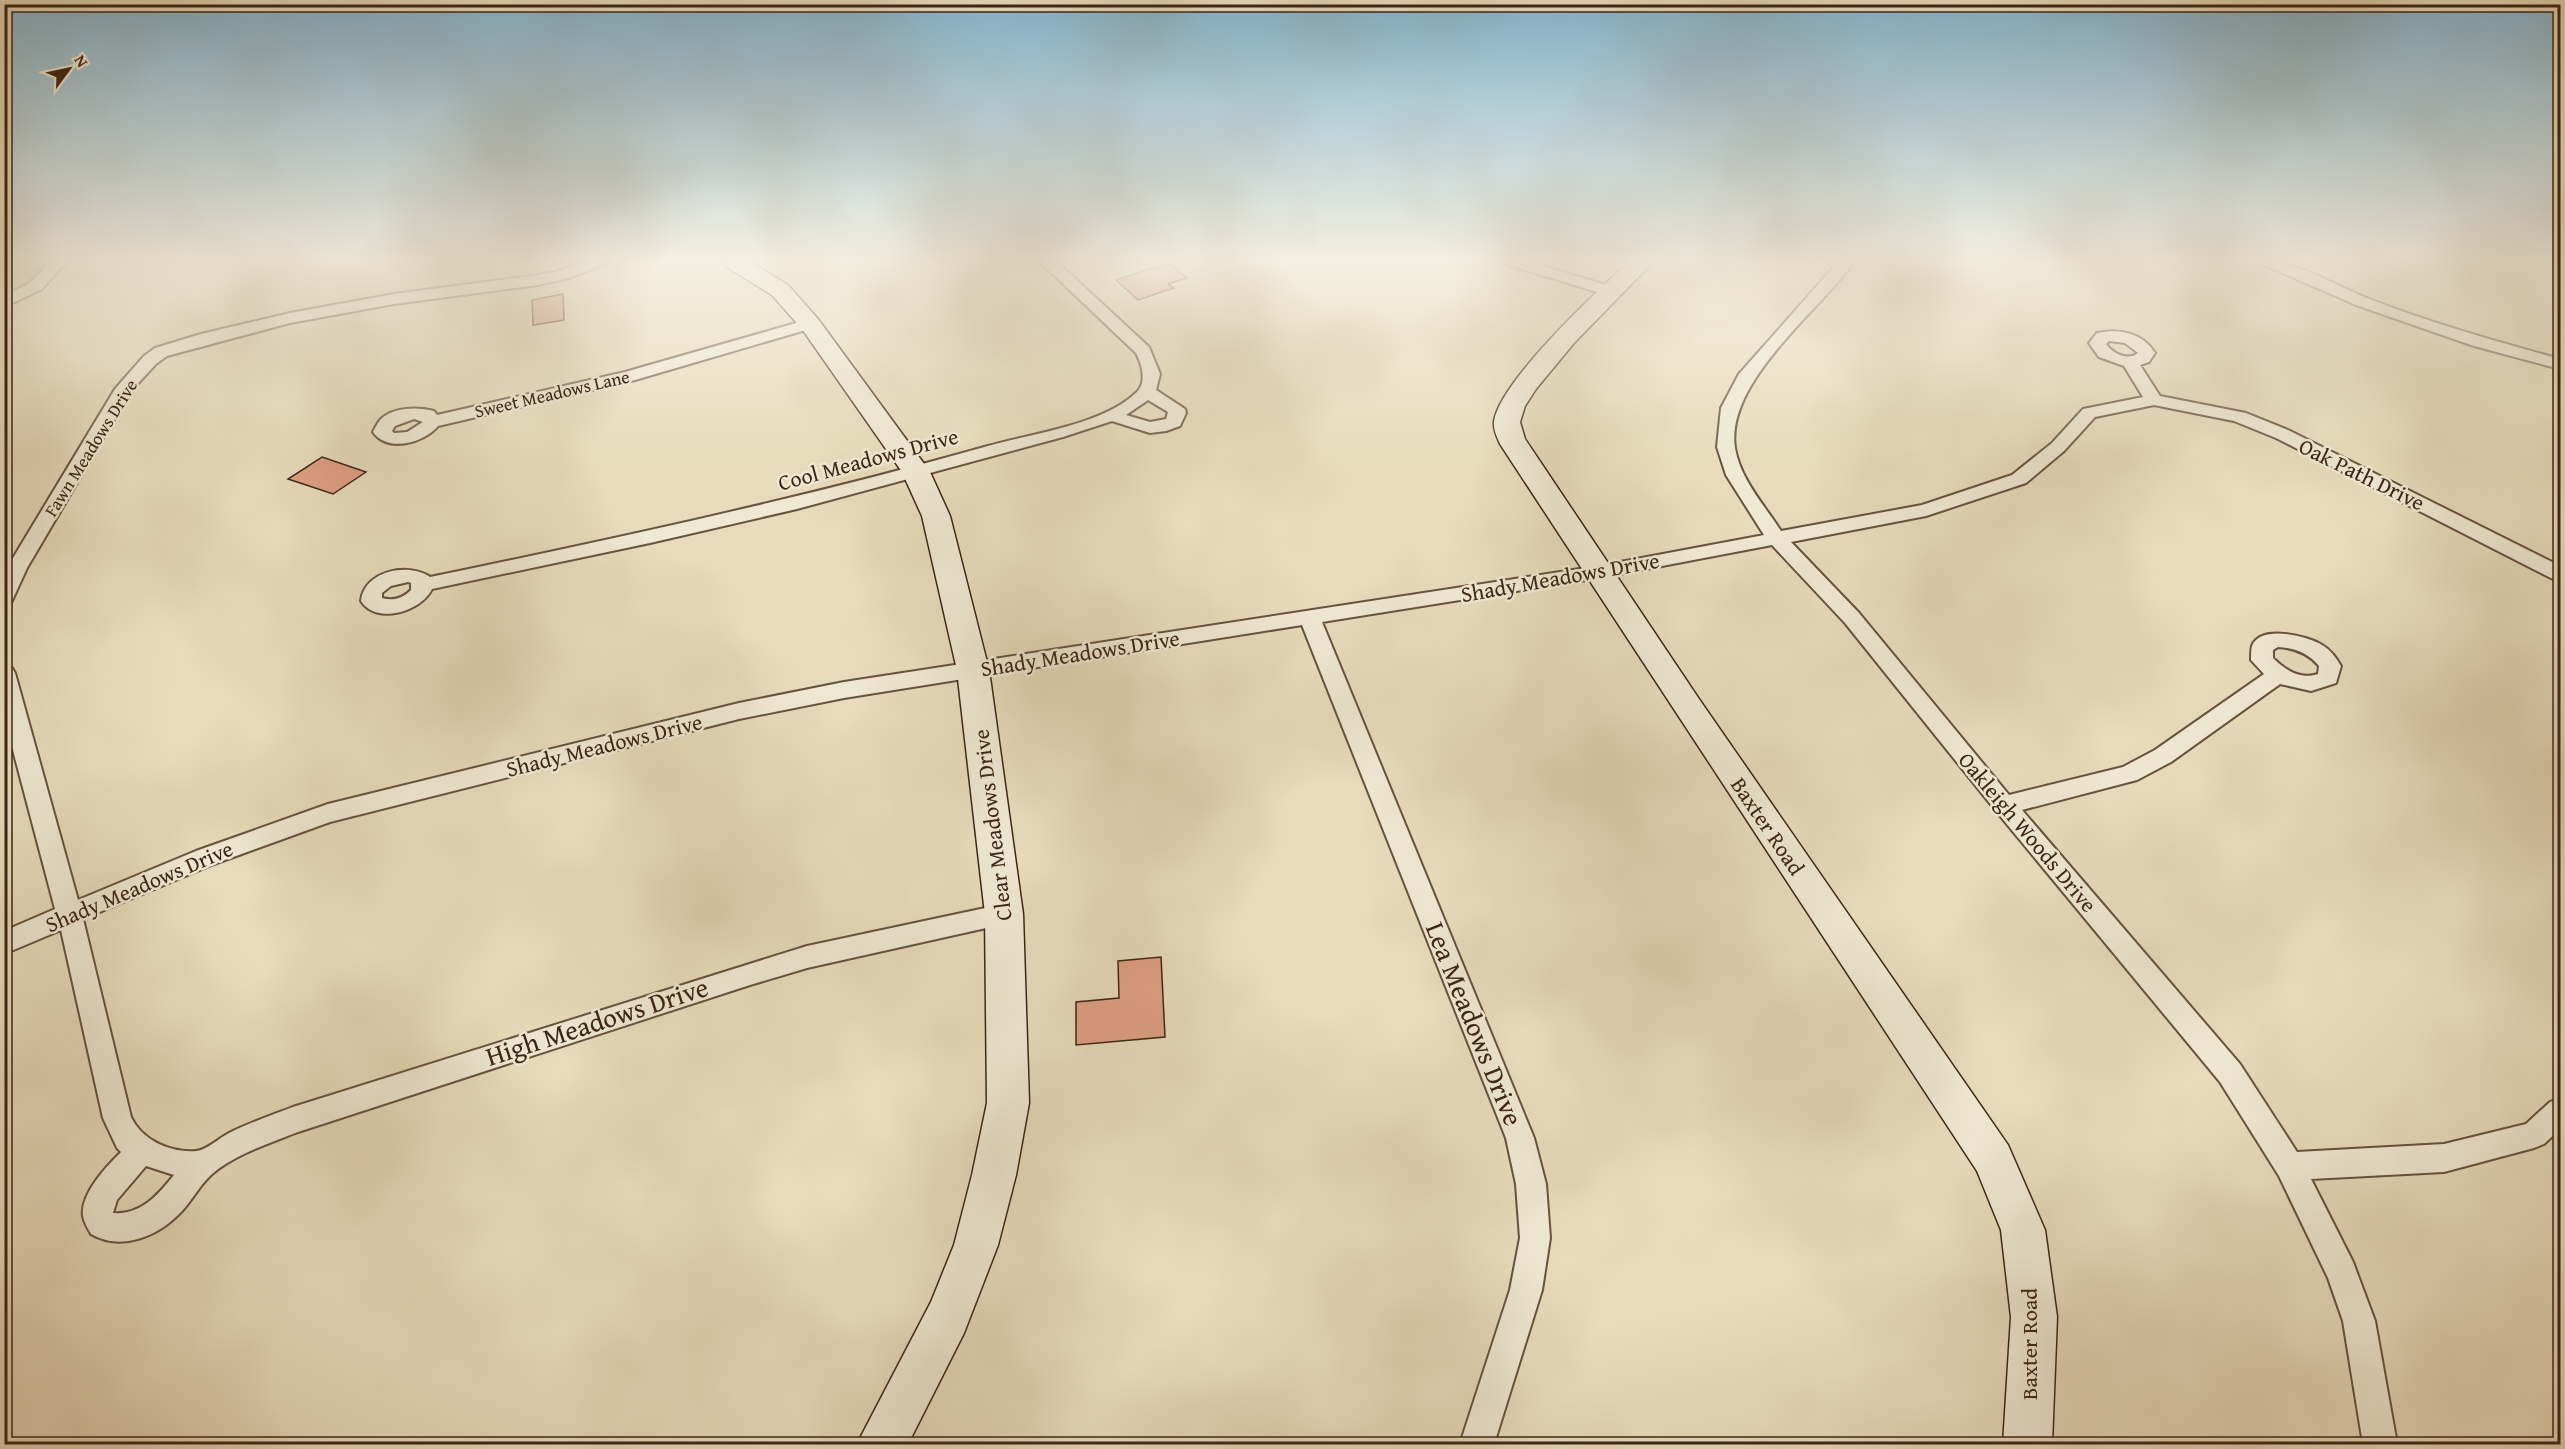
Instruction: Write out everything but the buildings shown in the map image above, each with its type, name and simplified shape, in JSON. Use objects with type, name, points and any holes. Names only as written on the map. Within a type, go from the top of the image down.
[{"type":"street","name":"Fawn Meadows Drive","points":[[4,598],[17,568],[124,389],[150,360],[161,352],[246,329]]},
{"type":"street","name":"Sweet Meadows Lane","points":[[432,422],[628,376],[794,329]]},
{"type":"street","name":"Clear Meadows Drive","points":[[813,329],[916,472],[936,516],[973,670],[1004,914],[1008,1103],[994,1175],[976,1245],[948,1317],[882,1444]]},
{"type":"street","points":[[1112,415],[1146,428],[1162,428],[1174,422],[1178,413],[1176,409],[1147,392],[1152,372],[1143,351],[1119,329]]},
{"type":"street","name":"Baxter Road","points":[[1575,329],[1526,382],[1514,402],[1507,423],[1513,444],[1687,707],[1993,1159],[2023,1230],[2034,1317],[2028,1444]]},
{"type":"street","name":"Oakleigh Woods Drive","points":[[1788,329],[1745,378],[1730,408],[1726,447],[1735,476],[1776,538],[1852,618],[2004,805],[2230,1073],[2289,1166],[2342,1273],[2359,1321],[2380,1444]]},
{"type":"street","points":[[2441,329],[2560,364]]},
{"type":"street","points":[[2128,361],[2154,400]]},
{"type":"street","name":"Cool Meadows Drive","points":[[421,585],[728,520],[916,472],[1112,415],[1142,398],[1147,392]]},
{"type":"street","name":"Shady Meadows Drive","points":[[4,943],[161,874],[270,832],[328,813],[739,711],[844,690],[1599,572],[1926,510],[2019,479],[2058,447],[2090,413],[2154,400]]},
{"type":"street","name":"Oak Path Drive","points":[[2154,400],[2198,406],[2240,417],[2282,434],[2560,574]]},
{"type":"street","name":"Lea Meadows Drive","points":[[1309,617],[1520,1138],[1531,1184],[1535,1238],[1526,1290],[1477,1444]]},
{"type":"street","points":[[4,673],[69,914],[117,1118],[127,1139],[154,1155],[201,1165]]},
{"type":"street","points":[[2004,805],[2129,774],[2163,756],[2279,674]]},
{"type":"street","name":"High Meadows Drive","points":[[154,1155],[104,1194],[98,1216],[103,1224],[114,1229],[140,1224],[154,1216],[201,1165],[238,1143],[293,1120],[807,957],[1004,914]]},
{"type":"street","points":[[2289,1166],[2444,1158],[2534,1135],[2560,1111]]}]
